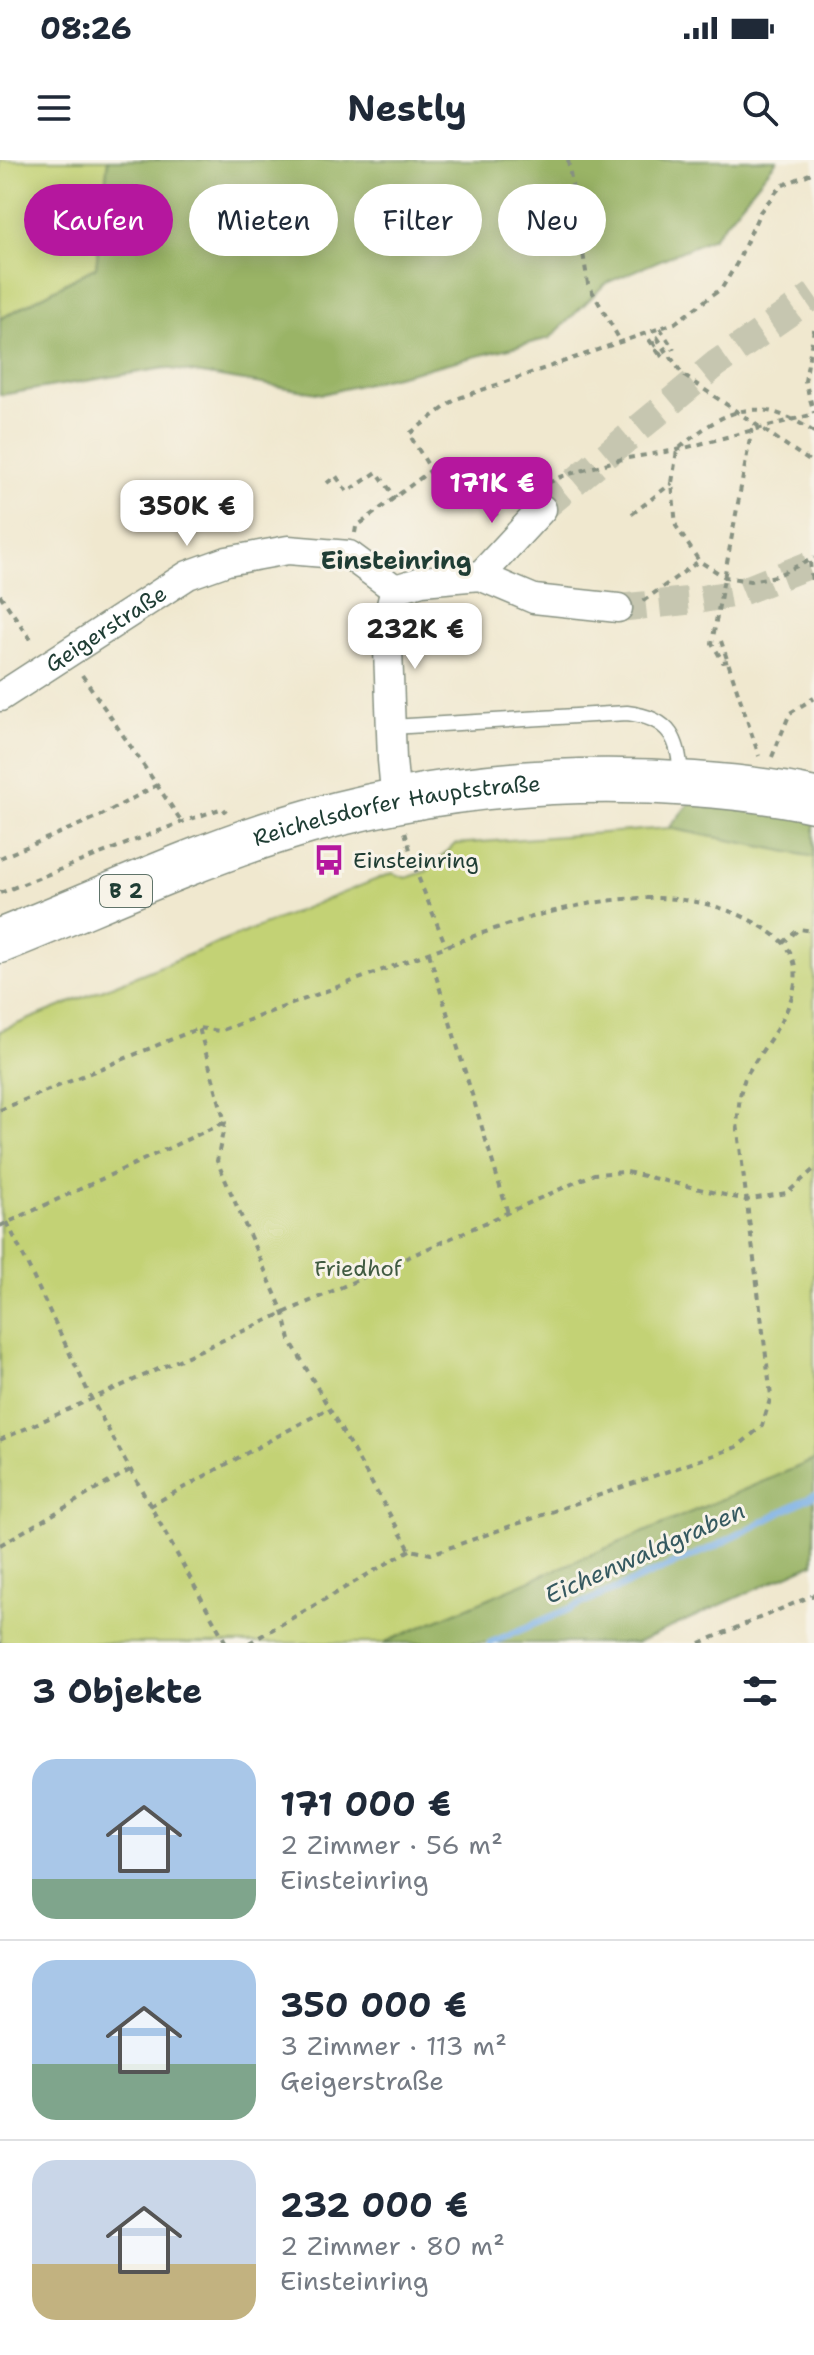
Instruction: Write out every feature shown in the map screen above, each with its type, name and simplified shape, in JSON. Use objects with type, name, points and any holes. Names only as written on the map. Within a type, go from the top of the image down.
[{"type":"main road","name":"Reichelsdorfer Hauptstraße","points":[[0,941],[300,824],[460,790],[614,780],[769,791],[814,800]]},
{"type":"street","points":[[480,576],[545,496]]},
{"type":"street","name":"Geigerstraße","points":[[0,697],[188,575],[227,561],[288,550],[349,555]]},
{"type":"street","points":[[349,555],[395,589]]},
{"type":"street","points":[[395,589],[422,581],[480,576],[534,599],[627,607]]},
{"type":"street","points":[[395,589],[387,621],[396,802]]},
{"type":"lane","points":[[391,727],[627,713],[641,715],[656,720],[670,733],[680,752],[681,783]]},
{"type":"path","points":[[568,160],[588,284],[621,342]]},
{"type":"path","points":[[509,510],[496,518],[473,483],[450,498],[409,434],[456,399],[675,323],[722,288],[760,212],[781,186],[814,172]]},
{"type":"path","points":[[660,328],[674,350]]},
{"type":"path","points":[[545,496],[563,476],[814,414],[805,381],[814,329]]},
{"type":"path","points":[[661,356],[650,341],[657,337],[683,375],[814,464]]},
{"type":"path","points":[[812,583],[812,560],[776,576],[750,581],[725,577],[699,561],[676,526],[672,483],[677,450],[705,426],[735,411],[767,410],[795,419],[814,432]]},
{"type":"path","points":[[728,661],[723,662],[712,643],[752,428]]},
{"type":"path","points":[[349,555],[356,527],[431,470]]},
{"type":"path","points":[[327,483],[336,476],[347,492],[377,472],[396,498]]},
{"type":"path","points":[[632,514],[672,483]]},
{"type":"path","points":[[627,607],[699,561]]},
{"type":"path","points":[[0,595],[58,659],[158,784],[182,822]]},
{"type":"path","points":[[721,641],[758,756],[771,764],[790,713],[814,698]]},
{"type":"path","points":[[0,858],[100,816],[158,784]]},
{"type":"path","points":[[396,802],[417,874],[446,946]]},
{"type":"path","points":[[0,893],[223,808],[251,841]]},
{"type":"path","points":[[0,1110],[199,1028],[220,1031],[446,946],[544,913],[608,901],[668,899],[724,908],[761,926],[783,943],[792,956],[796,983],[778,1027],[744,1080],[737,1123],[771,1396],[762,1426],[737,1447],[431,1554],[410,1550],[249,1643]]},
{"type":"path","points":[[783,943],[799,929],[814,931]]},
{"type":"path","points":[[429,953],[508,1213]]},
{"type":"path","points":[[199,1028],[225,1122],[217,1161],[284,1314],[290,1340],[410,1550]]},
{"type":"path","points":[[0,1226],[225,1122]]},
{"type":"path","points":[[0,1440],[594,1174],[627,1172],[746,1200],[787,1193],[814,1169]]},
{"type":"path","points":[[7,1222],[92,1400],[226,1643]]},
{"type":"path","points":[[150,1506],[329,1408]]},
{"type":"path","points":[[0,1545],[131,1470]]},
{"type":"path","points":[[700,1643],[814,1595]]},
{"type":"green space","points":[[0,160],[108,160],[105,184],[24,184],[24,256],[97,256],[96,267],[0,319]]},
{"type":"green space","points":[[108,160],[777,160],[713,238],[606,283],[550,338],[323,394],[165,368],[0,395],[0,319],[96,267],[97,256],[173,256],[173,184],[105,184]]},
{"type":"green space","points":[[691,801],[814,816],[814,857],[669,828]]},
{"type":"green space","name":"Friedhof","points":[[669,828],[814,857],[814,1460],[383,1643],[0,1643],[0,1031],[392,873],[406,878],[427,871],[455,844]]},
{"type":"green space","points":[[814,1460],[814,1563],[636,1643],[383,1643]]},
{"type":"waterway","name":"Eichenwaldgraben","points":[[490,1643],[718,1545],[814,1495]]},
{"type":"tunnel","points":[[542,509],[716,364],[814,295]]},
{"type":"tunnel","points":[[618,608],[738,593],[814,563]]},
{"type":"place","name":"Einsteinring","points":[[329,860]]},
{"type":"district","name":"Einsteinring","points":[[396,561]]}]
